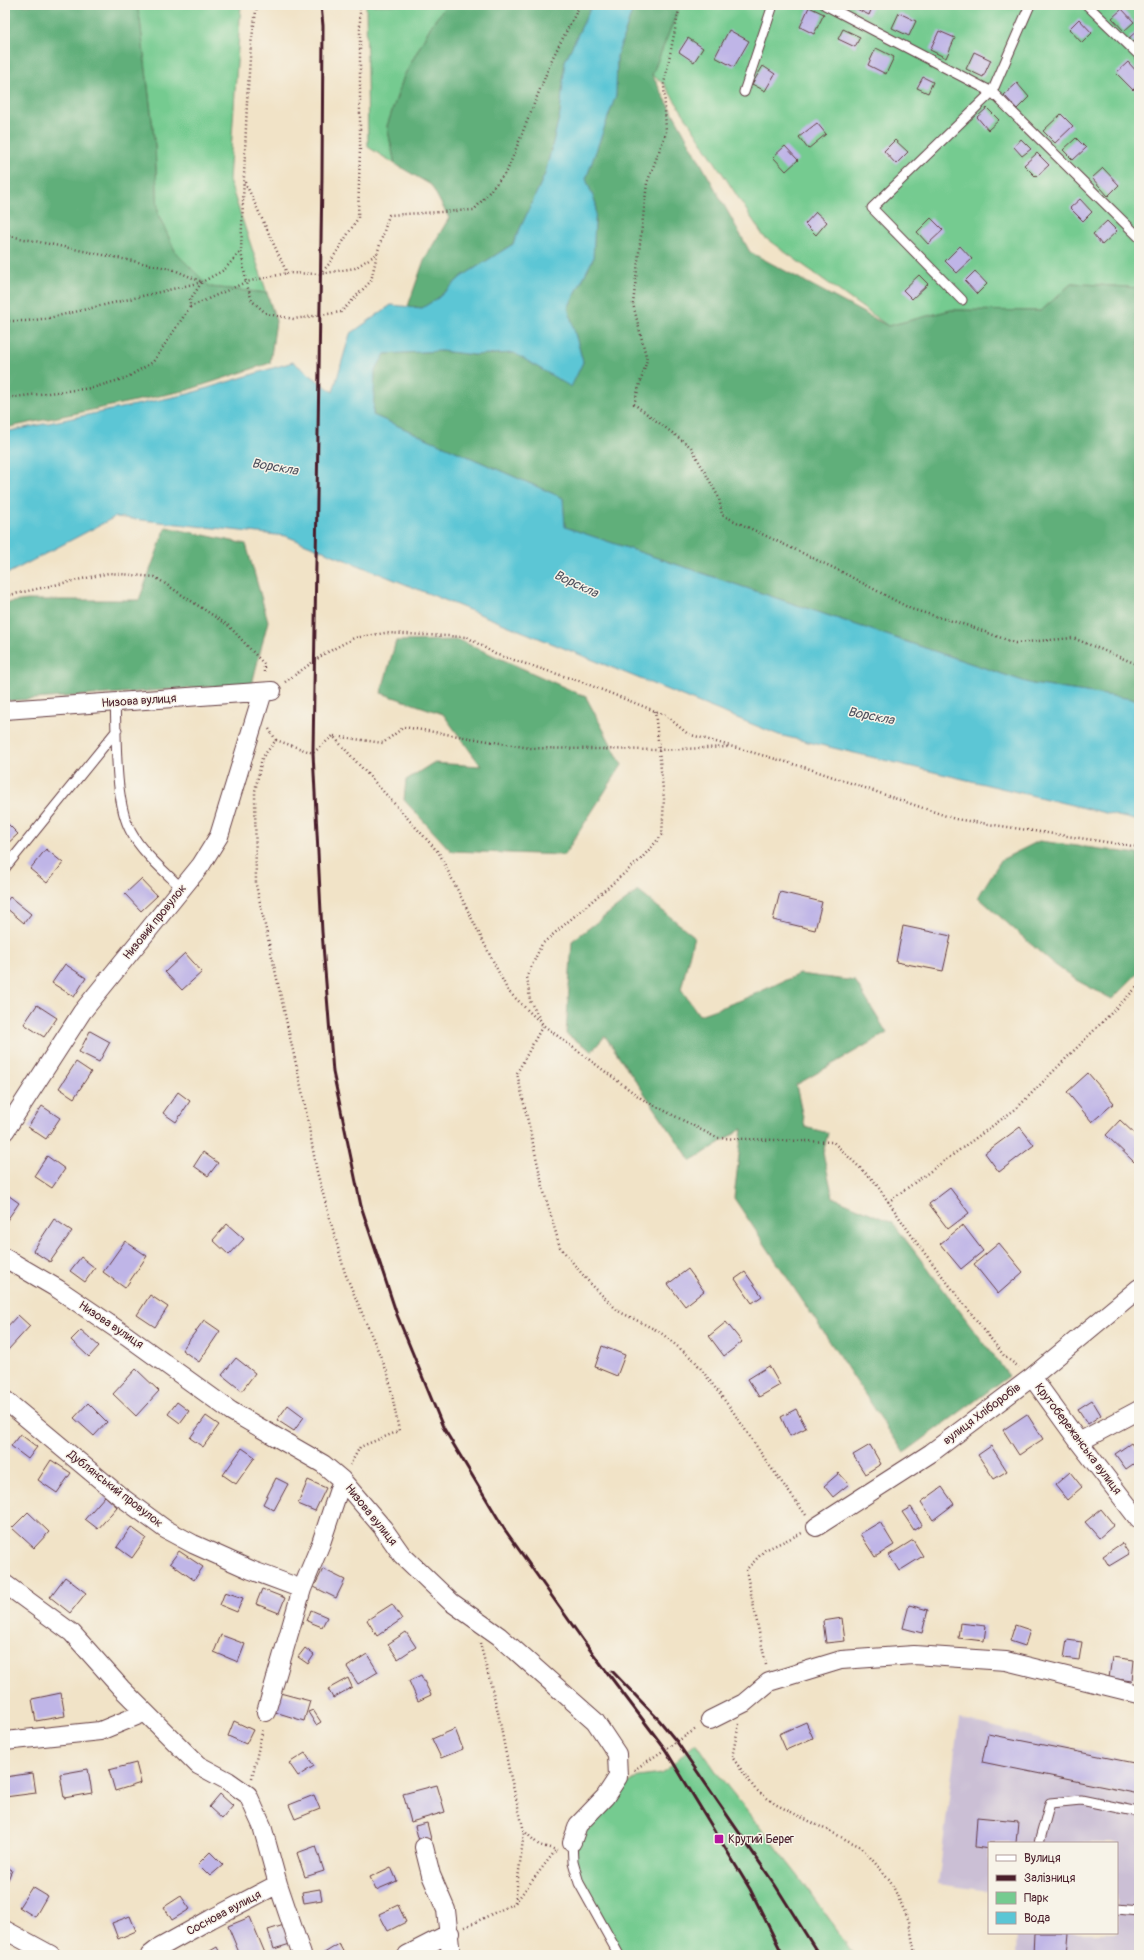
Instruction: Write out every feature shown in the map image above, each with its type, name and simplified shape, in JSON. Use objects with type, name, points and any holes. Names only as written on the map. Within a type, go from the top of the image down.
[{"type":"street","name":"Низова вулиця","points":[[5,710],[268,692]]},
{"type":"street","name":"Низовий провулок","points":[[5,1131],[82,1012],[201,865],[219,836],[268,692]]},
{"type":"street","name":"Низова вулиця","points":[[5,1258],[58,1290],[127,1336],[231,1411],[323,1464],[342,1480],[383,1528],[402,1555],[451,1602],[499,1636],[595,1721],[617,1754],[618,1777],[604,1797],[578,1825],[572,1842]]},
{"type":"street","name":"вулиця Хліборобів","points":[[816,1527],[931,1453],[1032,1377],[1139,1288]]},
{"type":"street","name":"Крутобережанська вулиця","points":[[1032,1377],[1079,1442],[1139,1520]]},
{"type":"street","name":"Дублянський провулок","points":[[5,1400],[120,1496],[165,1528],[193,1544],[251,1570],[302,1589]]},
{"type":"street","points":[[1079,1442],[1139,1410]]},
{"type":"street","points":[[266,1712],[302,1589],[321,1543],[342,1480]]},
{"type":"street","points":[[5,1584],[72,1633],[144,1713],[198,1765],[228,1781],[248,1795],[262,1826],[278,1884],[302,1955]]},
{"type":"street","points":[[710,1720],[744,1703],[769,1682],[841,1660],[914,1655],[1006,1661],[1139,1694]]},
{"type":"street","points":[[5,1741],[100,1731],[144,1713]]},
{"type":"street","points":[[424,1847],[431,1875],[446,1910],[450,1933],[451,1955]]},
{"type":"street","name":"Соснова вулиця","points":[[150,1955],[159,1948],[211,1919],[278,1884]]},
{"type":"street","points":[[5,1930],[51,1955]]},
{"type":"street","points":[[407,1955],[450,1933]]},
{"type":"lane","points":[[744,92],[773,5]]},
{"type":"lane","points":[[825,5],[992,92],[1139,237]]},
{"type":"lane","points":[[962,300],[872,208],[992,92],[1030,5]]},
{"type":"lane","points":[[1087,5],[1139,55]]},
{"type":"lane","points":[[115,702],[119,791],[125,821],[140,846],[182,889]]},
{"type":"lane","points":[[5,868],[116,730]]},
{"type":"lane","points":[[1039,1842],[1050,1803],[1081,1800],[1139,1812]]},
{"type":"lane","points":[[572,1842],[573,1862],[579,1883],[619,1955]]},
{"type":"lane","points":[[1118,1909],[1139,1911]]},
{"type":"path","points":[[257,5],[251,51],[241,251],[246,282],[252,301],[267,314],[294,319],[341,312],[371,281],[377,254],[389,215],[474,210],[507,171],[553,56],[580,5]]},
{"type":"path","points":[[320,274],[329,264],[358,218],[360,147],[360,5]]},
{"type":"path","points":[[680,5],[664,84],[666,133],[647,183],[633,304],[647,360],[634,404],[691,447],[719,498],[722,515],[840,571],[911,608],[969,626],[1015,643],[1073,638],[1139,665]]},
{"type":"path","points":[[244,180],[287,273]]},
{"type":"path","points":[[5,235],[172,269],[202,282]]},
{"type":"path","points":[[5,321],[26,322],[49,318],[202,282],[224,270],[241,251]]},
{"type":"path","points":[[5,398],[92,388],[126,378],[153,362],[190,307],[246,282],[287,273],[320,274],[355,268],[377,254]]},
{"type":"path","points":[[190,307],[190,300],[202,282]]},
{"type":"path","points":[[5,596],[109,573],[155,577],[229,626],[264,664],[268,692],[324,654],[354,638],[385,633],[467,637],[495,654],[582,682],[665,715],[688,734],[807,768],[955,819],[1139,847]]},
{"type":"path","points":[[543,1025],[530,1001],[527,976],[542,944],[641,859],[662,835],[664,799],[655,711]]},
{"type":"path","points":[[267,726],[276,740],[313,753],[334,736],[383,743],[404,727],[530,748],[659,750],[733,747]]},
{"type":"path","points":[[334,736],[440,853],[508,991],[543,1025],[642,1099],[717,1138],[833,1142],[874,1181],[919,1246],[1005,1357],[1032,1377]]},
{"type":"path","points":[[276,740],[262,758],[255,791],[256,885],[304,1100],[317,1172],[345,1273],[388,1374],[399,1431],[360,1447],[342,1480]]},
{"type":"path","points":[[888,1202],[1018,1108],[1139,985]]},
{"type":"path","points":[[543,1025],[517,1073],[544,1192],[560,1247],[587,1280],[618,1312],[660,1332],[695,1361],[734,1413],[769,1465],[816,1527],[765,1550],[746,1570],[769,1682]]},
{"type":"path","points":[[473,1618],[498,1712],[509,1770],[524,1831],[515,1903]]},
{"type":"path","points":[[744,1703],[732,1757],[755,1790],[775,1804],[861,1847],[890,1880],[909,1921],[915,1955]]},
{"type":"path","points":[[248,1795],[266,1712]]},
{"type":"path","points":[[645,1764],[710,1720]]},
{"type":"path","points":[[524,1831],[539,1845],[556,1850]]},
{"type":"path","points":[[484,1919],[515,1903],[556,1850],[572,1842]]},
{"type":"shaded area","points":[[959,1718],[1139,1764],[1139,1955],[1016,1955],[1017,1934],[1118,1934],[1118,1842],[988,1842],[988,1891],[938,1884]]},
{"type":"green space","points":[[5,5],[137,5],[155,146],[158,214],[176,253],[210,287],[267,293],[276,321],[270,363],[188,390],[5,428]]},
{"type":"green space","points":[[137,5],[241,5],[229,180],[267,293],[210,287],[176,253],[158,214],[155,146]]},
{"type":"green space","points":[[366,5],[447,5],[432,24],[404,76],[387,126],[395,164],[368,147]]},
{"type":"green space","points":[[447,5],[592,5],[565,61],[560,114],[545,174],[513,244],[461,277],[438,298],[422,308],[408,306],[424,260],[449,218],[431,185],[395,164],[387,126],[404,76],[432,24]]},
{"type":"green space","points":[[634,5],[680,5],[652,75],[750,252],[888,326],[951,310],[1041,311],[1072,283],[1139,288],[1139,700],[1032,684],[565,527],[563,498],[373,415],[375,371],[385,354],[441,351],[474,355],[515,353],[571,386],[583,362],[568,308],[593,259],[596,204],[586,179],[616,95],[617,56]]},
{"type":"green space","points":[[680,5],[1139,5],[1139,288],[1072,283],[1041,311],[951,310],[888,326],[764,237],[664,84],[652,75]]},
{"type":"green space","points":[[166,527],[246,544],[268,621],[252,684],[5,701],[5,603],[28,600],[139,600]]},
{"type":"green space","points":[[459,640],[586,697],[622,765],[564,855],[451,851],[404,800],[406,780],[433,763],[481,766],[443,714],[381,693],[396,641]]},
{"type":"green space","points":[[1039,841],[1139,854],[1139,972],[1112,999],[1076,980],[1051,962],[978,897],[1001,860]]},
{"type":"green space","points":[[638,891],[694,936],[681,989],[699,1015],[739,1001],[799,974],[855,981],[887,1033],[796,1085],[805,1127],[828,1133],[823,1153],[833,1197],[893,1223],[1009,1376],[904,1453],[734,1198],[742,1129],[691,1161],[605,1036],[592,1051],[566,1034],[572,941]]},
{"type":"green space","points":[[696,1742],[717,1773],[799,1877],[854,1955],[623,1955],[585,1895],[573,1859],[584,1826],[620,1789],[638,1777],[662,1774]]},
{"type":"water","name":"Ворскла","points":[[592,5],[634,5],[617,56],[616,95],[586,179],[596,204],[593,259],[568,308],[583,362],[571,387],[514,353],[474,355],[441,351],[385,354],[375,371],[373,415],[563,498],[565,527],[1032,684],[1139,700],[1139,821],[779,735],[286,536],[115,517],[5,575],[5,432],[188,394],[293,362],[333,392],[350,334],[391,305],[422,308],[438,298],[461,277],[513,244],[545,174],[560,114],[565,61]]},
{"type":"building","points":[[854,5],[873,5],[869,15],[853,7]]},
{"type":"building","points":[[809,7],[824,14],[814,34],[800,27]]},
{"type":"building","points":[[1122,9],[1134,22],[1124,31],[1112,18]]},
{"type":"building","points":[[899,13],[916,21],[909,36],[892,28]]},
{"type":"building","points":[[1079,19],[1092,33],[1082,43],[1069,29]]},
{"type":"building","points":[[843,29],[860,37],[855,47],[838,39]]},
{"type":"building","points":[[1139,29],[1139,48],[1129,38]]},
{"type":"building","points":[[729,30],[749,41],[734,67],[715,57]]},
{"type":"building","points":[[939,31],[955,38],[946,58],[930,50]]},
{"type":"building","points":[[688,38],[703,48],[694,62],[679,52]]},
{"type":"building","points":[[876,48],[894,57],[886,74],[868,65]]},
{"type":"building","points":[[974,52],[991,60],[983,77],[966,69]]},
{"type":"building","points":[[1128,62],[1139,74],[1139,84],[1133,90],[1116,73]]},
{"type":"building","points":[[763,66],[775,74],[765,91],[752,84]]},
{"type":"building","points":[[923,77],[933,82],[928,93],[917,88]]},
{"type":"building","points":[[1017,83],[1029,97],[1017,109],[1004,95]]},
{"type":"building","points":[[987,108],[999,120],[988,130],[977,117]]},
{"type":"building","points":[[1061,114],[1073,126],[1055,143],[1043,131]]},
{"type":"building","points":[[817,123],[826,134],[808,149],[799,137]]},
{"type":"building","points":[[1076,138],[1086,148],[1073,160],[1063,150]]},
{"type":"building","points":[[1021,139],[1031,149],[1022,156],[1014,147]]},
{"type":"building","points":[[895,140],[908,152],[896,164],[884,151]]},
{"type":"building","points":[[785,146],[798,160],[786,171],[773,157]]},
{"type":"building","points":[[1037,153],[1049,165],[1036,177],[1024,165]]},
{"type":"building","points":[[1103,168],[1119,185],[1108,196],[1092,178]]},
{"type":"building","points":[[1080,199],[1092,212],[1083,221],[1070,208]]},
{"type":"building","points":[[816,212],[827,222],[816,235],[805,224]]},
{"type":"building","points":[[931,218],[943,230],[928,244],[917,232]]},
{"type":"building","points":[[1107,221],[1117,231],[1102,245],[1093,234]]},
{"type":"building","points":[[960,246],[972,259],[957,273],[945,261]]},
{"type":"building","points":[[975,271],[987,284],[977,294],[965,281]]},
{"type":"building","points":[[919,275],[928,284],[912,299],[903,290]]},
{"type":"building","points":[[5,821],[18,834],[5,846]]},
{"type":"building","points":[[46,849],[63,863],[47,883],[30,869]]},
{"type":"building","points":[[141,879],[157,896],[141,911],[125,894]]},
{"type":"building","points":[[780,892],[822,902],[815,930],[773,920]]},
{"type":"building","points":[[10,897],[31,914],[24,923],[5,907],[5,903]]},
{"type":"building","points":[[903,926],[951,936],[943,971],[896,962]]},
{"type":"building","points":[[185,953],[202,972],[182,990],[165,972]]},
{"type":"building","points":[[65,964],[86,978],[74,997],[52,983]]},
{"type":"building","points":[[37,1005],[57,1018],[44,1037],[24,1024]]},
{"type":"building","points":[[90,1031],[110,1042],[99,1062],[79,1052]]},
{"type":"building","points":[[76,1062],[91,1072],[74,1098],[59,1088]]},
{"type":"building","points":[[1088,1073],[1114,1103],[1092,1122],[1067,1092]]},
{"type":"building","points":[[178,1092],[190,1101],[176,1122],[163,1113]]},
{"type":"building","points":[[42,1106],[60,1118],[46,1139],[28,1127]]},
{"type":"building","points":[[1120,1120],[1139,1138],[1139,1156],[1134,1162],[1106,1135]]},
{"type":"building","points":[[1020,1127],[1034,1145],[999,1172],[985,1153]]},
{"type":"building","points":[[203,1152],[218,1163],[208,1176],[194,1166]]},
{"type":"building","points":[[47,1156],[65,1169],[52,1188],[34,1176]]},
{"type":"building","points":[[950,1188],[969,1213],[948,1229],[929,1204]]},
{"type":"building","points":[[5,1193],[19,1203],[5,1223]]},
{"type":"building","points":[[54,1219],[72,1231],[50,1262],[33,1251]]},
{"type":"building","points":[[227,1224],[244,1239],[229,1255],[213,1240]]},
{"type":"building","points":[[963,1225],[983,1251],[961,1269],[940,1244]]},
{"type":"building","points":[[125,1241],[147,1256],[125,1288],[103,1272]]},
{"type":"building","points":[[999,1243],[1023,1272],[998,1294],[974,1264]]},
{"type":"building","points":[[81,1257],[95,1268],[85,1282],[70,1271]]},
{"type":"building","points":[[688,1269],[704,1291],[685,1306],[668,1284]]},
{"type":"building","points":[[745,1272],[762,1296],[752,1303],[735,1279]]},
{"type":"building","points":[[150,1295],[168,1307],[155,1327],[137,1315]]},
{"type":"building","points":[[18,1315],[30,1326],[8,1350],[5,1347],[5,1329]]},
{"type":"building","points":[[204,1320],[220,1331],[199,1362],[182,1350]]},
{"type":"building","points":[[726,1322],[742,1342],[724,1356],[709,1336]]},
{"type":"building","points":[[81,1330],[99,1346],[89,1357],[71,1340]]},
{"type":"building","points":[[602,1346],[625,1355],[617,1376],[595,1367]]},
{"type":"building","points":[[236,1358],[255,1373],[242,1391],[222,1375]]},
{"type":"building","points":[[769,1366],[780,1385],[759,1397],[748,1379]]},
{"type":"building","points":[[136,1369],[159,1391],[136,1416],[113,1394]]},
{"type":"building","points":[[1092,1400],[1101,1415],[1088,1424],[1078,1409]]},
{"type":"building","points":[[177,1402],[189,1411],[180,1423],[168,1414]]},
{"type":"building","points":[[88,1403],[107,1422],[94,1436],[74,1418]]},
{"type":"building","points":[[288,1405],[304,1417],[294,1431],[277,1420]]},
{"type":"building","points":[[796,1409],[806,1428],[790,1436],[781,1417]]},
{"type":"building","points":[[1027,1414],[1043,1439],[1019,1455],[1003,1430]]},
{"type":"building","points":[[206,1416],[219,1425],[203,1447],[190,1438]]},
{"type":"building","points":[[20,1434],[37,1447],[28,1459],[11,1446]]},
{"type":"building","points":[[1131,1443],[1139,1454],[1139,1460],[1126,1469],[1115,1454]]},
{"type":"building","points":[[870,1445],[881,1464],[865,1474],[853,1455]]},
{"type":"building","points":[[991,1446],[1007,1471],[994,1479],[978,1455]]},
{"type":"building","points":[[242,1448],[255,1457],[236,1484],[223,1475]]},
{"type":"building","points":[[51,1460],[71,1473],[57,1493],[38,1480]]},
{"type":"building","points":[[1070,1472],[1082,1487],[1067,1500],[1055,1485]]},
{"type":"building","points":[[839,1473],[849,1484],[833,1497],[824,1486]]},
{"type":"building","points":[[276,1478],[288,1484],[274,1510],[263,1504]]},
{"type":"building","points":[[308,1480],[326,1488],[315,1511],[298,1504]]},
{"type":"building","points":[[942,1487],[954,1504],[933,1520],[921,1502]]},
{"type":"building","points":[[105,1496],[117,1507],[98,1529],[85,1519]]},
{"type":"building","points":[[911,1507],[922,1525],[914,1530],[902,1512]]},
{"type":"building","points":[[1101,1509],[1114,1525],[1099,1538],[1085,1522]]},
{"type":"building","points":[[28,1512],[49,1532],[34,1548],[12,1528]]},
{"type":"building","points":[[880,1522],[894,1545],[875,1557],[860,1534]]},
{"type":"building","points":[[131,1527],[146,1538],[132,1558],[117,1547]]},
{"type":"building","points":[[913,1540],[923,1556],[899,1571],[889,1555]]},
{"type":"building","points":[[1122,1543],[1129,1554],[1109,1566],[1103,1556]]},
{"type":"building","points":[[179,1551],[203,1567],[194,1580],[170,1563]]},
{"type":"building","points":[[323,1569],[345,1580],[336,1598],[314,1587]]},
{"type":"building","points":[[65,1577],[86,1593],[70,1613],[50,1597]]},
{"type":"building","points":[[262,1589],[285,1598],[279,1613],[256,1604]]},
{"type":"building","points":[[225,1592],[243,1598],[237,1612],[220,1605]]},
{"type":"building","points":[[392,1604],[402,1619],[377,1636],[367,1620]]},
{"type":"building","points":[[909,1605],[928,1610],[922,1633],[903,1628]]},
{"type":"building","points":[[311,1610],[327,1617],[322,1627],[307,1621]]},
{"type":"building","points":[[842,1618],[845,1641],[826,1643],[823,1621]]},
{"type":"building","points":[[960,1623],[986,1626],[984,1641],[958,1638]]},
{"type":"building","points":[[1015,1625],[1030,1630],[1025,1646],[1010,1641]]},
{"type":"building","points":[[406,1632],[416,1647],[398,1659],[388,1644]]},
{"type":"building","points":[[221,1635],[245,1644],[238,1662],[214,1652]]},
{"type":"building","points":[[1067,1640],[1082,1642],[1079,1660],[1064,1658]]},
{"type":"building","points":[[305,1648],[314,1655],[308,1664],[298,1657]]},
{"type":"building","points":[[367,1654],[378,1672],[358,1684],[347,1667]]},
{"type":"building","points":[[1112,1657],[1134,1660],[1132,1681],[1109,1678]]},
{"type":"building","points":[[421,1675],[431,1695],[418,1701],[409,1681]]},
{"type":"building","points":[[348,1678],[352,1687],[333,1698],[328,1689]]},
{"type":"building","points":[[61,1693],[65,1716],[36,1721],[32,1699]]},
{"type":"building","points":[[280,1693],[310,1701],[304,1721],[275,1712]]},
{"type":"building","points":[[313,1710],[321,1722],[316,1725],[308,1712]]},
{"type":"building","points":[[234,1721],[253,1730],[246,1744],[228,1736]]},
{"type":"building","points":[[806,1722],[813,1738],[786,1750],[779,1734]]},
{"type":"building","points":[[455,1729],[463,1749],[441,1758],[432,1739]]},
{"type":"building","points":[[988,1734],[1139,1764],[1139,1794],[982,1762]]},
{"type":"building","points":[[305,1753],[314,1766],[298,1776],[289,1763]]},
{"type":"building","points":[[136,1763],[141,1783],[115,1791],[109,1770]]},
{"type":"building","points":[[88,1769],[92,1793],[64,1798],[60,1774]]},
{"type":"building","points":[[33,1773],[36,1793],[5,1797],[5,1777]]},
{"type":"building","points":[[437,1785],[445,1812],[411,1822],[403,1794]]},
{"type":"building","points":[[220,1794],[233,1806],[222,1819],[209,1807]]},
{"type":"building","points":[[314,1795],[320,1809],[295,1819],[289,1805]]},
{"type":"building","points":[[977,1817],[1018,1821],[1016,1842],[988,1842],[988,1849],[975,1847]]},
{"type":"building","points":[[427,1823],[431,1839],[419,1841],[415,1826]]},
{"type":"building","points":[[316,1846],[324,1871],[305,1877],[297,1853]]},
{"type":"building","points":[[210,1852],[223,1865],[210,1876],[198,1864]]},
{"type":"building","points":[[5,1866],[12,1870],[7,1882],[5,1881]]},
{"type":"building","points":[[391,1867],[397,1881],[376,1890],[370,1877]]},
{"type":"building","points":[[32,1887],[47,1896],[35,1917],[19,1907]]},
{"type":"building","points":[[320,1889],[322,1900],[304,1903],[302,1892]]},
{"type":"building","points":[[181,1896],[190,1909],[172,1920],[164,1907]]},
{"type":"building","points":[[398,1905],[406,1922],[388,1931],[379,1914]]},
{"type":"building","points":[[130,1916],[136,1931],[118,1939],[112,1923]]},
{"type":"building","points":[[250,1917],[265,1953],[260,1955],[240,1955],[228,1926]]},
{"type":"building","points":[[284,1925],[290,1944],[274,1949],[268,1930]]},
{"type":"building","points":[[1034,1934],[1069,1934],[1067,1955],[1033,1955]]},
{"type":"building","points":[[339,1944],[345,1955],[321,1955]]},
{"type":"building","points":[[217,1947],[221,1955],[203,1955]]},
{"type":"railway","points":[[321,5],[323,26],[322,177],[313,753],[322,932],[333,1072],[361,1206],[397,1315],[443,1427],[505,1530],[585,1643],[665,1749],[750,1889],[783,1955]]},
{"type":"railway","points":[[612,1671],[659,1720],[677,1742],[775,1885],[819,1955]]},
{"type":"place","name":"Крутий Берег","points":[[719,1839]]}]
